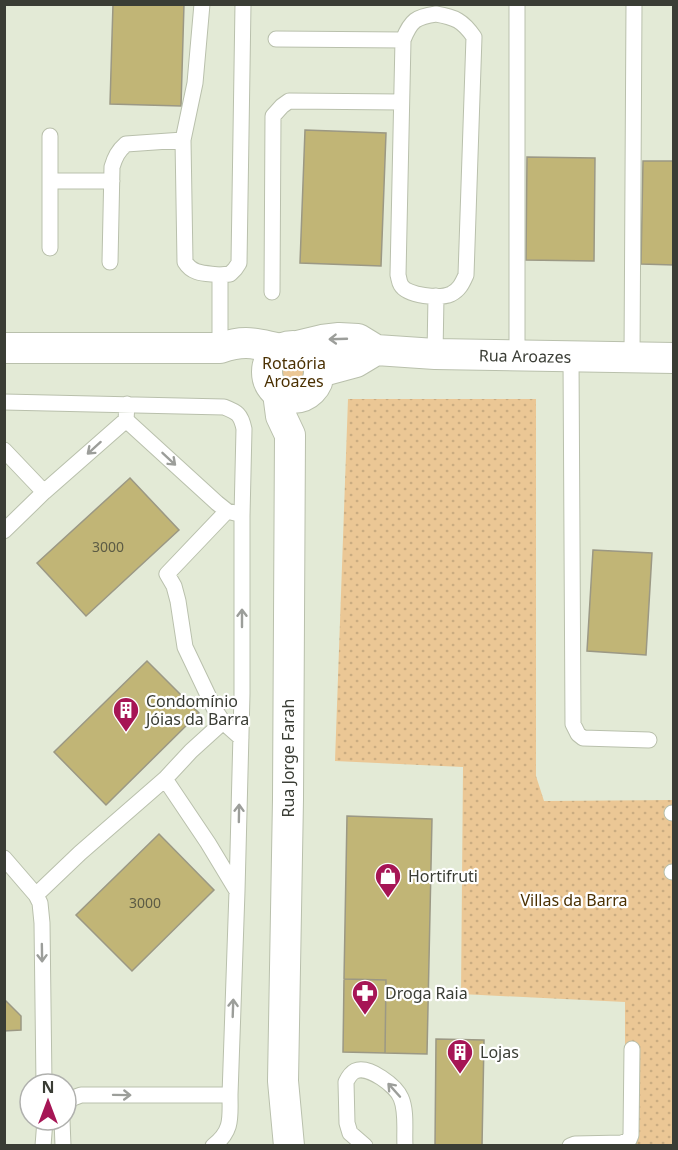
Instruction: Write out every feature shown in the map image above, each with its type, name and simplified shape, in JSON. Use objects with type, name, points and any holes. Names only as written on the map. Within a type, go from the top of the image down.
[{"type":"street","name":"Rua Aroazes","points":[[4,348],[220,348],[241,342],[290,347],[339,338],[358,339],[376,350],[435,354],[674,358]]},
{"type":"street","points":[[273,384],[267,368],[275,354],[290,347],[310,353],[315,358],[318,365],[302,420],[290,435]]},
{"type":"street","points":[[220,348],[232,359],[273,384],[290,398],[304,396],[314,382],[376,350]]},
{"type":"street","name":"Rua Jorge Farah","points":[[273,384],[281,416],[290,435],[288,799],[283,1081],[289,1146]]},
{"type":"street","name":"Rua Jorge Farah","points":[[271,1146],[283,1081]]},
{"type":"lane","points":[[202,4],[195,83],[183,140],[185,262],[195,272],[220,275],[230,274],[239,263],[243,4]]},
{"type":"lane","points":[[517,4],[517,356]]},
{"type":"lane","points":[[632,358],[634,4]]},
{"type":"lane","points":[[436,14],[450,16],[465,25],[474,37],[466,276],[457,290],[448,296],[409,293],[401,285],[398,275],[403,40],[408,26],[421,16],[436,14]]},
{"type":"lane","points":[[276,39],[403,40]]},
{"type":"lane","points":[[272,292],[273,116],[290,101],[401,102]]},
{"type":"lane","points":[[50,136],[50,248]]},
{"type":"lane","points":[[110,262],[112,167],[115,157],[126,144],[183,140]]},
{"type":"lane","points":[[51,181],[112,181]]},
{"type":"lane","points":[[220,275],[220,348]]},
{"type":"lane","points":[[435,354],[436,296]]},
{"type":"lane","points":[[572,357],[573,724],[583,738],[649,740]]},
{"type":"lane","points":[[4,402],[126,412],[224,407],[241,417],[245,439],[242,516],[241,738],[230,1124],[222,1139],[213,1146]]},
{"type":"lane","points":[[4,531],[126,412]]},
{"type":"lane","points":[[126,412],[217,503],[227,511],[242,516]]},
{"type":"lane","points":[[4,450],[44,492]]},
{"type":"lane","points":[[227,511],[167,574],[174,586],[178,601],[185,646],[207,696],[223,722],[241,738]]},
{"type":"lane","points":[[36,895],[80,853],[165,779],[198,743],[223,722]]},
{"type":"lane","points":[[165,779],[237,891]]},
{"type":"lane","points":[[4,858],[36,895],[42,913],[44,1072]]},
{"type":"lane","points":[[570,1146],[621,1143],[629,1140],[632,1135],[632,1049]]},
{"type":"lane","points":[[365,1146],[350,1133],[347,1123],[346,1082],[356,1071],[366,1070],[376,1074],[395,1088],[401,1096],[404,1106],[405,1146]]},
{"type":"lane","points":[[78,1096],[230,1095]]},
{"type":"green space","name":"Rotaória Aroazes","points":[[282,357],[305,358],[310,363],[310,380],[302,388],[291,390],[277,380],[276,368]]},
{"type":"green space","name":"Villas da Barra","points":[[348,399],[536,399],[536,776],[544,801],[673,800],[673,1145],[625,1145],[625,1002],[461,994],[463,767],[335,761]]},
{"type":"building","points":[[113,4],[184,4],[181,106],[110,104]]},
{"type":"building","points":[[305,130],[386,133],[381,266],[300,263]]},
{"type":"building","points":[[527,157],[595,158],[594,261],[526,260]]},
{"type":"building","points":[[643,161],[674,161],[674,265],[641,264]]},
{"type":"building","points":[[130,478],[179,530],[86,616],[37,563]]},
{"type":"building","points":[[593,550],[652,553],[646,655],[587,651]]},
{"type":"building","name":"Condomínio Jóias da Barra","points":[[147,661],[199,713],[106,805],[54,752]]},
{"type":"building","name":"Hortifruti","points":[[347,816],[432,819],[427,1054],[385,1053],[386,980],[344,979]]},
{"type":"building","points":[[159,834],[214,890],[132,971],[76,915]]},
{"type":"building","name":"Droga Raia","points":[[344,979],[386,980],[385,1053],[343,1052]]},
{"type":"building","points":[[4,999],[21,1016],[21,1030],[4,1031]]},
{"type":"building","name":"Lojas","points":[[436,1039],[484,1040],[482,1146],[435,1146]]},
{"type":"place","name":"Condomínio Jóias da Barra","points":[[126,733]]},
{"type":"place","name":"Hortifruti","points":[[388,899]]},
{"type":"place","name":"Droga Raia","points":[[365,1016]]},
{"type":"place","name":"Lojas","points":[[460,1075]]}]
